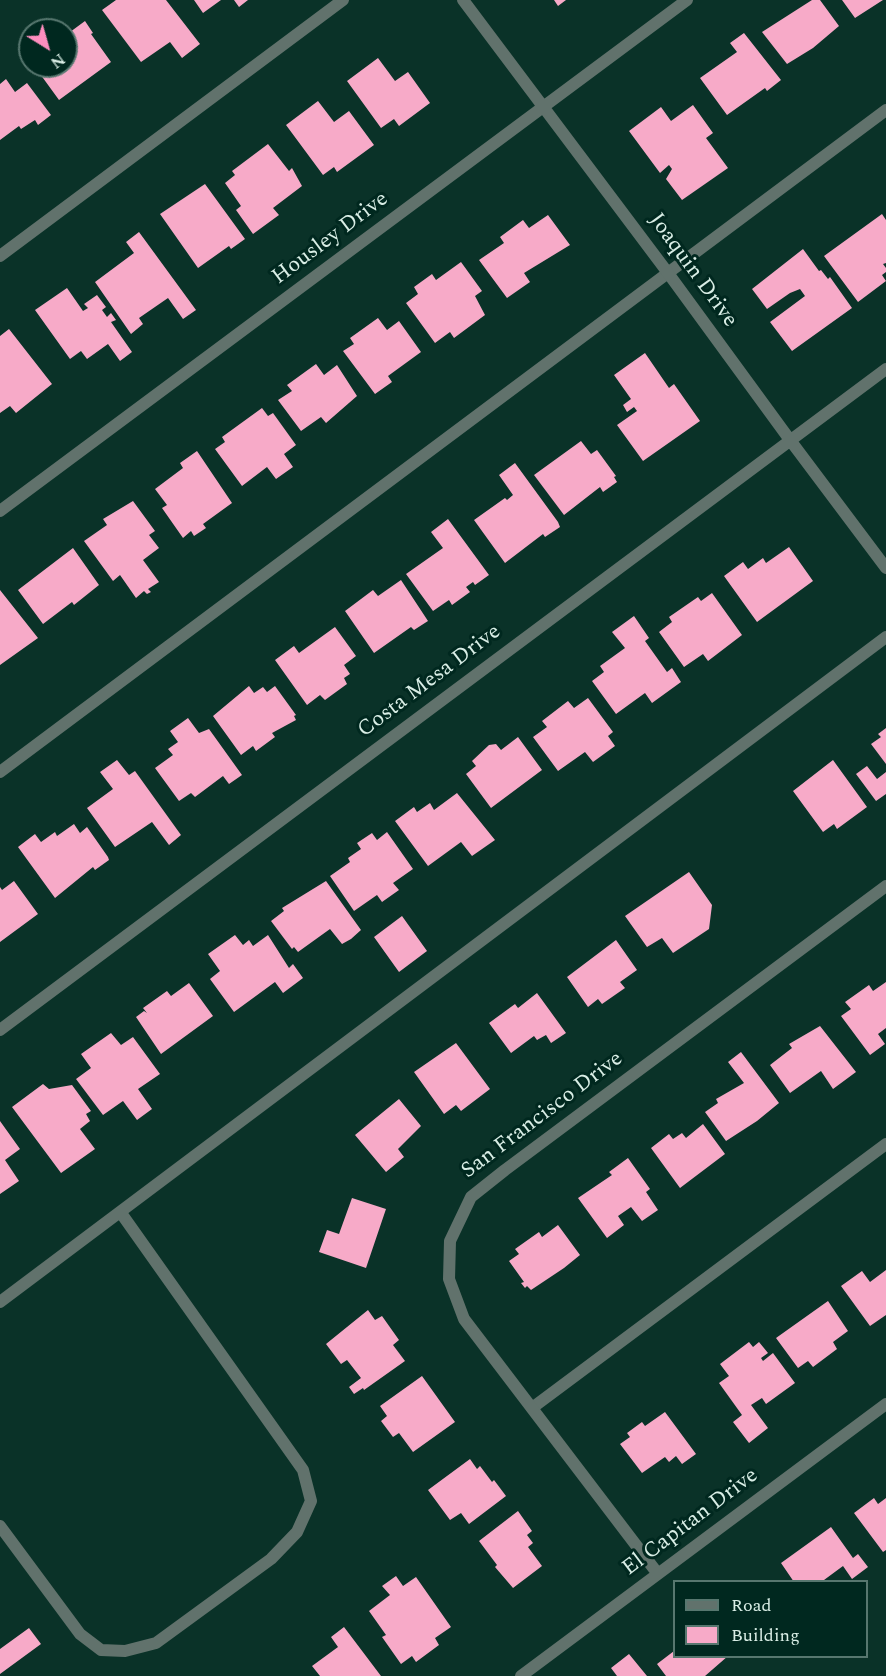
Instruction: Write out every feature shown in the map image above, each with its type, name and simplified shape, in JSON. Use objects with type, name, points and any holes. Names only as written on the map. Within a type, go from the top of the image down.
[{"type":"street","points":[[0,256],[343,0]]},
{"type":"street","name":"Joaquin Drive","points":[[462,0],[886,568]]},
{"type":"street","name":"Housley Drive","points":[[0,511],[687,0]]},
{"type":"street","points":[[0,772],[886,110]]},
{"type":"street","name":"Costa Mesa Drive","points":[[0,1030],[886,369]]},
{"type":"street","points":[[0,1302],[886,637]]},
{"type":"street","name":"San Francisco Drive","points":[[658,1574],[464,1319],[449,1279],[450,1241],[471,1197],[886,886]]},
{"type":"street","points":[[532,1408],[886,1144]]},
{"type":"street","points":[[0,1526],[80,1634],[101,1650],[125,1651],[156,1643],[271,1559],[297,1532],[311,1501],[303,1470],[121,1213]]},
{"type":"street","name":"El Capitan Drive","points":[[521,1676],[886,1404]]},
{"type":"building","points":[[116,0],[166,0],[200,44],[182,58],[170,42],[141,62],[102,10]]},
{"type":"building","points":[[194,0],[221,0],[203,13]]},
{"type":"building","points":[[234,0],[248,0],[239,7]]},
{"type":"building","points":[[554,0],[566,0],[558,6]]},
{"type":"building","points":[[812,0],[820,0],[839,26],[813,48],[787,64],[762,32]]},
{"type":"building","points":[[842,0],[883,0],[855,18]]},
{"type":"building","points":[[85,21],[93,33],[91,34],[111,62],[59,100],[43,78],[78,78],[78,26]]},
{"type":"building","points":[[744,33],[781,80],[767,91],[765,88],[727,115],[700,78],[737,52],[730,43]]},
{"type":"building","points":[[378,58],[395,81],[408,72],[430,103],[399,126],[394,119],[381,128],[347,81]]},
{"type":"building","points":[[6,79],[15,92],[27,83],[51,115],[38,125],[35,120],[21,129],[19,126],[0,140],[0,84]]},
{"type":"building","points":[[318,101],[334,122],[349,111],[374,145],[337,172],[334,167],[323,175],[286,125]]},
{"type":"building","points":[[693,105],[713,133],[706,138],[728,168],[682,200],[666,179],[672,169],[669,165],[660,173],[629,131],[661,107],[671,121]]},
{"type":"building","points":[[268,144],[289,171],[292,168],[302,186],[273,208],[279,215],[253,234],[236,210],[241,206],[225,183],[235,175],[232,171]]},
{"type":"building","points":[[205,184],[245,239],[231,249],[229,246],[198,268],[160,214]]},
{"type":"building","points":[[882,214],[886,220],[886,263],[883,264],[886,272],[882,275],[886,281],[858,302],[824,256]]},
{"type":"building","points":[[548,215],[570,245],[524,273],[530,282],[507,298],[479,260],[504,243],[500,237],[523,220],[529,228]]},
{"type":"building","points":[[139,232],[196,310],[183,319],[168,298],[139,318],[143,324],[131,334],[95,282],[134,253],[126,242]]},
{"type":"building","points":[[803,249],[819,271],[821,270],[828,279],[830,277],[852,308],[792,351],[770,322],[805,296],[800,289],[767,309],[752,289]]},
{"type":"building","points":[[461,262],[482,291],[475,296],[485,315],[454,338],[450,332],[435,343],[406,303],[418,294],[414,287],[432,274],[436,280]]},
{"type":"building","points":[[67,288],[83,311],[88,308],[84,304],[97,295],[106,307],[102,310],[107,317],[111,313],[116,320],[111,322],[132,352],[120,361],[108,344],[87,359],[81,351],[70,359],[35,310]]},
{"type":"building","points":[[378,318],[387,330],[399,321],[421,352],[388,376],[392,382],[375,394],[343,351],[354,344],[350,338]]},
{"type":"building","points":[[9,329],[52,384],[16,413],[10,406],[0,413],[0,336]]},
{"type":"building","points":[[645,353],[669,388],[674,384],[700,421],[643,461],[617,425],[637,411],[634,407],[627,412],[623,405],[631,399],[614,375]]},
{"type":"building","points":[[316,364],[324,375],[337,365],[357,396],[326,423],[321,417],[301,431],[278,400],[292,391],[287,385]]},
{"type":"building","points":[[262,408],[268,416],[273,413],[296,445],[284,454],[293,467],[276,479],[267,467],[242,486],[215,449],[225,442],[222,437]]},
{"type":"building","points":[[581,441],[591,454],[597,450],[616,476],[614,477],[617,482],[603,492],[600,487],[564,515],[534,475]]},
{"type":"building","points":[[197,451],[232,503],[203,524],[206,528],[194,536],[191,531],[183,538],[162,508],[167,505],[155,489],[183,468],[180,463]]},
{"type":"building","points":[[515,463],[560,527],[545,537],[543,534],[505,563],[474,520],[513,495],[499,475]]},
{"type":"building","points":[[133,501],[155,531],[149,535],[159,548],[143,560],[159,582],[148,589],[151,592],[147,594],[144,591],[136,598],[120,575],[113,581],[84,541],[107,525],[103,519]]},
{"type":"building","points":[[448,519],[489,575],[475,585],[473,582],[466,587],[470,592],[452,605],[449,600],[433,611],[406,574],[443,548],[431,532]]},
{"type":"building","points":[[789,547],[813,581],[757,622],[724,576],[743,562],[748,569],[763,558],[766,563]]},
{"type":"building","points":[[73,548],[99,585],[74,605],[72,602],[43,624],[18,590]]},
{"type":"building","points":[[401,580],[428,621],[414,630],[411,627],[374,653],[345,611],[373,590],[378,596]]},
{"type":"building","points":[[0,590],[38,638],[0,665]]},
{"type":"building","points":[[712,593],[742,635],[708,661],[703,654],[684,667],[659,632],[672,622],[669,617],[698,597],[701,601]]},
{"type":"building","points":[[634,616],[649,638],[645,641],[667,672],[672,668],[681,682],[652,703],[645,693],[616,714],[592,681],[604,672],[600,666],[625,648],[612,632]]},
{"type":"building","points":[[335,627],[356,656],[344,665],[350,674],[344,678],[347,684],[325,700],[320,695],[307,705],[275,660],[294,646],[299,653]]},
{"type":"building","points":[[249,686],[254,693],[263,687],[267,692],[275,686],[296,715],[294,716],[296,720],[272,733],[275,737],[256,751],[253,746],[241,755],[213,716]]},
{"type":"building","points":[[588,698],[613,732],[608,736],[615,746],[593,762],[585,752],[558,771],[533,737],[547,727],[542,721],[568,701],[574,708]]},
{"type":"building","points":[[188,718],[199,733],[209,729],[242,775],[229,784],[223,776],[195,797],[191,793],[179,801],[155,768],[173,755],[168,749],[178,742],[170,731]]},
{"type":"building","points":[[886,728],[886,764],[871,744],[881,737],[878,734]]},
{"type":"building","points":[[518,737],[542,770],[491,808],[466,774],[476,766],[472,761],[489,745],[496,744],[501,750]]},
{"type":"building","points":[[117,760],[129,775],[135,771],[181,835],[169,845],[152,822],[115,847],[87,808],[113,789],[100,772]]},
{"type":"building","points":[[833,760],[867,807],[837,829],[834,824],[823,832],[793,791]]},
{"type":"building","points":[[867,766],[877,779],[886,772],[886,794],[876,801],[856,774]]},
{"type":"building","points":[[457,793],[495,840],[472,856],[461,842],[428,866],[395,821],[414,807],[417,812],[430,803],[434,810]]},
{"type":"building","points":[[74,824],[80,833],[87,827],[109,860],[95,870],[93,867],[55,898],[18,847],[35,834],[41,842],[55,832],[57,836]]},
{"type":"building","points":[[387,832],[413,869],[393,883],[399,890],[382,902],[377,895],[354,911],[330,876],[350,862],[348,858],[361,849],[357,843],[372,833],[377,840]]},
{"type":"building","points":[[689,872],[712,905],[709,929],[673,953],[662,938],[647,947],[625,916]]},
{"type":"building","points":[[14,881],[38,914],[0,942],[0,887],[2,890]]},
{"type":"building","points":[[326,881],[361,930],[342,944],[330,929],[298,952],[294,947],[292,949],[271,921],[284,911],[282,908]]},
{"type":"building","points":[[402,916],[427,951],[399,972],[374,937]]},
{"type":"building","points":[[235,935],[243,945],[249,940],[253,946],[268,935],[289,968],[293,964],[303,978],[283,993],[275,982],[234,1012],[210,979],[220,971],[208,954]]},
{"type":"building","points":[[616,940],[637,970],[620,982],[625,988],[602,1004],[598,999],[588,1007],[567,977]]},
{"type":"building","points":[[886,982],[886,1028],[878,1034],[885,1044],[870,1055],[841,1016],[851,1009],[845,1002],[869,985],[873,991]]},
{"type":"building","points":[[189,983],[213,1016],[161,1054],[136,1017],[144,1011],[147,1013],[143,1008],[167,991],[171,996]]},
{"type":"building","points":[[537,993],[566,1033],[551,1043],[546,1035],[537,1040],[534,1036],[511,1053],[489,1023],[515,1004],[518,1008]]},
{"type":"building","points":[[820,1026],[856,1072],[833,1089],[821,1071],[790,1093],[770,1065],[792,1048],[789,1044]]},
{"type":"building","points":[[111,1033],[121,1045],[133,1037],[160,1074],[138,1089],[152,1109],[137,1120],[123,1101],[103,1115],[76,1079],[91,1068],[81,1054]]},
{"type":"building","points":[[456,1043],[490,1089],[461,1111],[456,1105],[444,1114],[414,1072]]},
{"type":"building","points":[[741,1052],[779,1103],[757,1121],[726,1141],[705,1112],[718,1103],[716,1099],[744,1083],[728,1062]]},
{"type":"building","points":[[43,1084],[49,1089],[72,1085],[91,1111],[86,1114],[90,1121],[80,1129],[95,1149],[61,1173],[12,1107]]},
{"type":"building","points":[[399,1099],[421,1126],[398,1149],[404,1157],[386,1172],[355,1135]]},
{"type":"building","points":[[0,1121],[20,1149],[5,1160],[19,1181],[0,1194]]},
{"type":"building","points":[[703,1124],[725,1154],[680,1188],[651,1148],[669,1134],[673,1139],[682,1133],[686,1138]]},
{"type":"building","points":[[628,1158],[650,1189],[646,1192],[658,1210],[642,1221],[631,1207],[618,1216],[624,1225],[607,1238],[578,1198],[612,1175],[609,1172]]},
{"type":"building","points":[[352,1198],[386,1209],[366,1268],[319,1252],[327,1230],[339,1234]]},
{"type":"building","points":[[558,1225],[580,1255],[531,1290],[527,1286],[525,1288],[521,1283],[524,1282],[509,1261],[519,1254],[515,1249],[539,1232],[542,1237]]},
{"type":"building","points":[[886,1270],[886,1315],[870,1326],[841,1286],[862,1271],[870,1282]]},
{"type":"building","points":[[828,1301],[848,1331],[833,1342],[837,1349],[813,1367],[808,1361],[798,1368],[776,1338]]},
{"type":"building","points":[[368,1310],[375,1320],[382,1316],[399,1340],[393,1345],[405,1361],[364,1390],[363,1388],[354,1394],[349,1387],[361,1378],[347,1360],[341,1364],[326,1344]]},
{"type":"building","points":[[749,1342],[753,1347],[759,1342],[768,1353],[761,1358],[763,1361],[773,1353],[795,1383],[766,1404],[762,1398],[751,1405],[768,1428],[749,1443],[733,1422],[742,1415],[719,1383],[729,1376],[720,1364]]},
{"type":"building","points":[[422,1376],[455,1422],[413,1452],[399,1433],[393,1437],[381,1421],[387,1416],[380,1406]]},
{"type":"building","points":[[665,1412],[696,1454],[682,1464],[676,1456],[669,1462],[665,1457],[642,1473],[620,1444],[630,1437],[627,1433],[642,1422],[645,1426]]},
{"type":"building","points":[[470,1459],[477,1469],[480,1466],[492,1482],[494,1480],[506,1496],[469,1524],[461,1513],[450,1520],[428,1490]]},
{"type":"building","points":[[874,1498],[878,1504],[886,1498],[886,1550],[883,1552],[854,1513]]},
{"type":"building","points":[[518,1511],[532,1531],[527,1535],[533,1543],[528,1547],[542,1566],[513,1588],[495,1567],[497,1565],[479,1541]]},
{"type":"building","points":[[831,1527],[853,1558],[858,1554],[868,1567],[852,1579],[843,1566],[824,1580],[793,1580],[781,1563]]},
{"type":"building","points":[[396,1576],[403,1586],[416,1577],[451,1627],[435,1638],[439,1645],[416,1662],[412,1656],[401,1664],[382,1637],[386,1635],[369,1611],[390,1595],[382,1586]]},
{"type":"building","points":[[344,1627],[381,1676],[320,1676],[312,1666],[338,1647],[331,1637]]},
{"type":"building","points":[[29,1628],[41,1644],[0,1674],[0,1649]]},
{"type":"building","points":[[673,1652],[673,1658],[726,1658],[705,1676],[666,1676],[657,1664]]},
{"type":"building","points":[[629,1654],[647,1676],[617,1676],[611,1668]]}]
